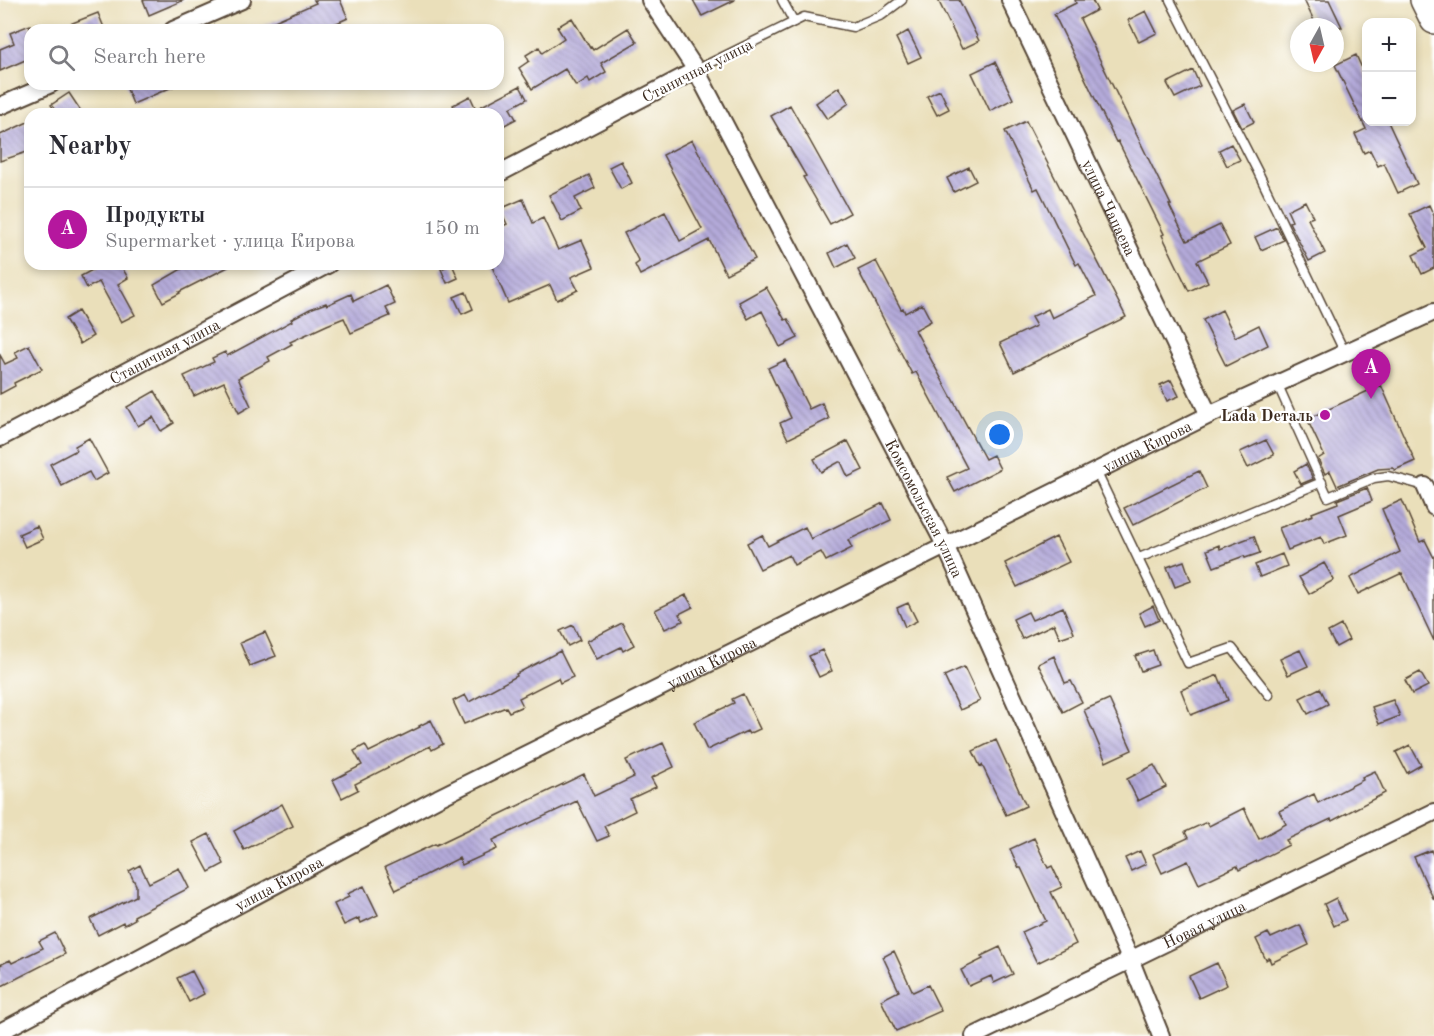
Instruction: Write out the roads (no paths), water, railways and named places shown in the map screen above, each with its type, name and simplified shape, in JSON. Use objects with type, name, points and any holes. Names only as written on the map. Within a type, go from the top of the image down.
[{"type":"main road","points":[[1425,0],[1434,20]]},
{"type":"street","points":[[187,24],[242,0]]},
{"type":"street","name":"Комсомольская улица","points":[[650,0],[696,69],[945,544],[1131,961],[1161,1036]]},
{"type":"street","name":"улица Чапаева","points":[[1010,0],[1209,415]]},
{"type":"street","name":"Станичная улица","points":[[504,171],[696,69]]},
{"type":"street","points":[[0,106],[37,90]]},
{"type":"street","name":"Станичная улица","points":[[0,438],[318,270]]},
{"type":"street","name":"улица Кирова","points":[[0,1032],[438,798],[945,544],[1209,415],[1344,351],[1434,312]]},
{"type":"street","points":[[1425,486],[1434,507]]},
{"type":"street","name":"Новая улица","points":[[974,1036],[1434,812]]},
{"type":"lane","points":[[782,0],[794,22]]},
{"type":"lane","name":"Станичная улица","points":[[696,69],[804,17],[853,27],[882,15],[902,0]]},
{"type":"lane","points":[[1170,0],[1258,172],[1344,351]]},
{"type":"lane","points":[[1277,383],[1328,497],[1374,478],[1388,476],[1425,486]]},
{"type":"lane","points":[[1096,471],[1188,663],[1232,648],[1269,695]]},
{"type":"lane","points":[[1139,558],[1322,482]]},
{"type":"place","name":"Продукты","points":[[1371,399]]},
{"type":"place","name":"Lada Dеталь","points":[[1325,415]]}]
